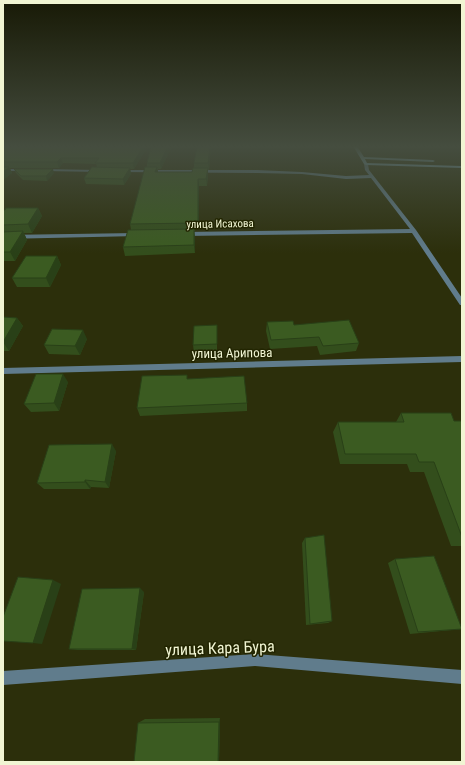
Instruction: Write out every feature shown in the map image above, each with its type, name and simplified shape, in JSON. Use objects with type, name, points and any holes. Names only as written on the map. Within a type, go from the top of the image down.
[{"type":"street","points":[[376,182],[414,231],[462,303]]},
{"type":"street","name":"улица Исахова","points":[[177,234],[414,231]]},
{"type":"street","points":[[3,237],[145,235]]},
{"type":"street","name":"улица Арипова","points":[[3,371],[462,359]]},
{"type":"street","name":"улица Кара Бура","points":[[3,678],[255,660],[462,677]]},
{"type":"building","points":[[141,182],[198,182],[198,221],[194,221],[194,223],[130,224]]},
{"type":"building","points":[[6,208],[38,208],[28,224],[3,225],[3,210]]},
{"type":"building","points":[[194,229],[194,245],[123,247],[128,230]]},
{"type":"building","points":[[23,231],[10,252],[3,252],[3,232]]},
{"type":"building","points":[[26,256],[57,256],[46,278],[12,278]]},
{"type":"building","points":[[3,317],[17,318],[3,342]]},
{"type":"building","points":[[349,320],[359,343],[323,346],[319,337],[271,340],[267,322],[293,321],[294,325]]},
{"type":"building","points":[[217,325],[217,344],[193,345],[194,326]]},
{"type":"building","points":[[52,329],[83,330],[75,346],[44,345]]},
{"type":"building","points":[[36,374],[63,374],[54,403],[24,404]]},
{"type":"building","points":[[187,375],[187,379],[244,376],[247,403],[137,408],[142,376]]},
{"type":"building","points":[[401,413],[451,413],[454,421],[462,421],[462,537],[434,462],[419,462],[416,454],[345,454],[338,422],[404,422]]},
{"type":"building","points":[[112,444],[105,482],[85,480],[85,482],[37,483],[49,445]]},
{"type":"building","points":[[324,535],[332,621],[310,624],[305,538]]},
{"type":"building","points":[[434,556],[462,629],[418,632],[395,559]]},
{"type":"building","points":[[18,577],[53,580],[33,643],[3,641],[3,617]]},
{"type":"building","points":[[140,588],[132,649],[69,649],[82,589]]},
{"type":"building","points":[[219,722],[218,762],[134,762],[138,723]]}]
